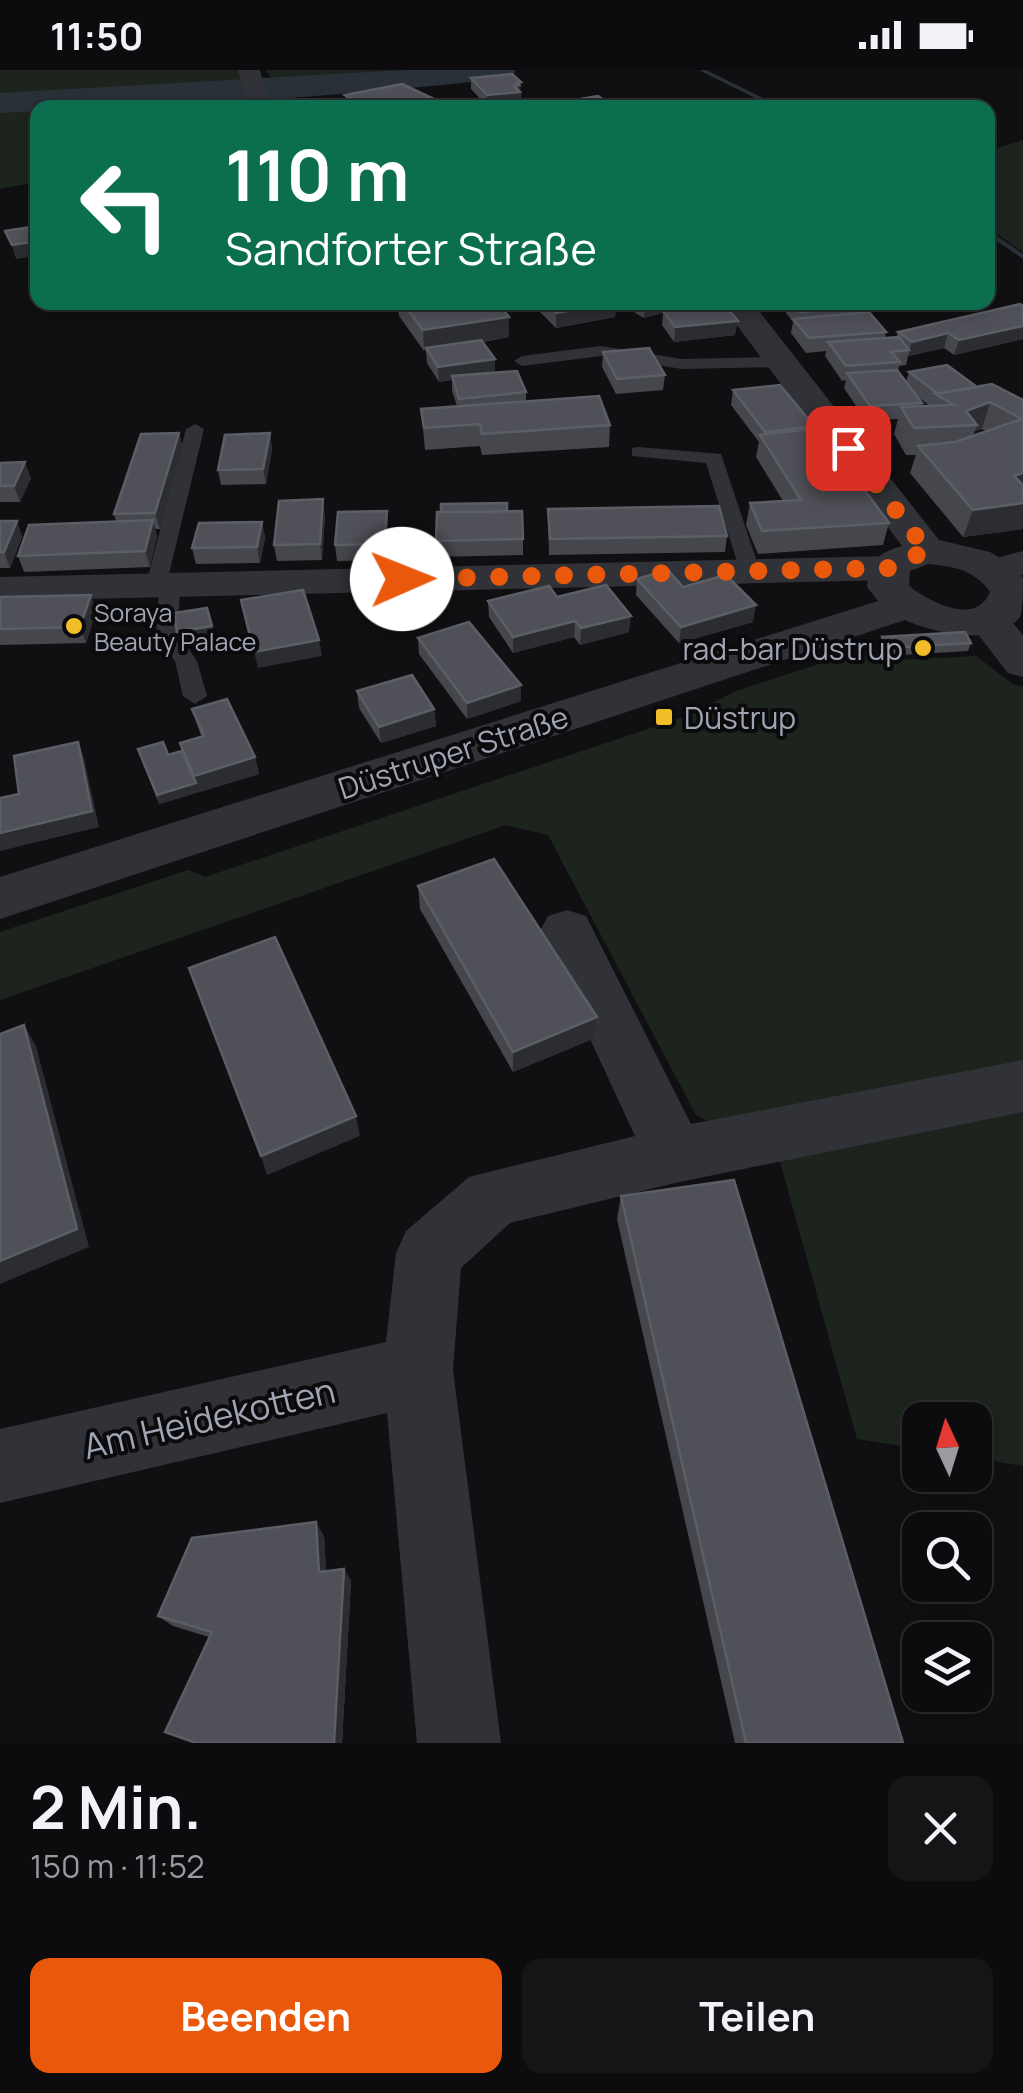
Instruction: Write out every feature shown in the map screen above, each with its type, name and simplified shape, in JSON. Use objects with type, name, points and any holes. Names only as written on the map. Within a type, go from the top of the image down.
[{"type":"street","points":[[0,589],[750,571],[897,587],[954,622],[987,619],[1001,613],[1011,592],[1009,567],[928,552],[739,310]]},
{"type":"street","name":"Düstruper Straße","points":[[0,898],[897,587],[898,560],[928,552]]},
{"type":"street","points":[[987,619],[1023,663]]},
{"type":"street","points":[[567,931],[675,1155]]},
{"type":"street","points":[[459,1743],[418,1370],[429,1253],[492,1198],[675,1155],[1023,1086]]},
{"type":"street","name":"Am Heidekotten","points":[[0,1466],[418,1370]]},
{"type":"lane","points":[[522,362],[600,351],[682,364],[781,362]]},
{"type":"lane","points":[[195,429],[162,585],[168,634],[186,661],[195,696]]},
{"type":"lane","points":[[638,452],[714,458],[750,571]]},
{"type":"shaded area","points":[[0,70],[249,70],[264,100],[30,100],[30,183],[0,189]]},
{"type":"shaded area","points":[[266,70],[453,70],[276,86]]},
{"type":"shaded area","points":[[1023,140],[1023,252],[995,233],[995,149]]},
{"type":"shaded area","points":[[871,647],[879,661],[976,656],[1014,685],[1023,686],[1023,1466],[992,1461],[992,1402],[902,1402],[902,1446],[857,1439],[779,1158],[696,1115],[548,835],[506,825],[0,1000],[0,932],[188,870],[205,877],[684,717],[739,690]]},
{"type":"building","points":[[512,74],[521,82],[514,86],[520,92],[487,95],[471,78]]},
{"type":"building","points":[[402,84],[432,98],[354,100],[345,95]]},
{"type":"building","points":[[30,227],[30,242],[12,245],[5,231]]},
{"type":"building","points":[[1020,304],[1023,326],[959,340],[948,333],[912,342],[898,332],[995,310]]},
{"type":"building","points":[[408,310],[503,310],[509,317],[423,330]]},
{"type":"building","points":[[729,310],[738,321],[675,327],[663,311]]},
{"type":"building","points":[[869,312],[886,332],[809,338],[793,319]]},
{"type":"building","points":[[899,337],[909,350],[891,352],[900,362],[846,366],[828,342]]},
{"type":"building","points":[[481,340],[495,359],[438,367],[426,348]]},
{"type":"building","points":[[649,348],[665,375],[617,379],[603,352]]},
{"type":"building","points":[[947,365],[977,387],[938,394],[909,372]]},
{"type":"building","points":[[897,370],[922,403],[870,406],[847,373]]},
{"type":"building","points":[[517,371],[526,392],[459,399],[452,376]]},
{"type":"building","points":[[992,384],[1023,400],[1023,473],[1014,476],[1023,485],[1023,503],[973,510],[918,446],[955,442],[1022,419],[990,402],[966,411],[977,425],[914,428],[901,407],[954,405],[935,394]]},
{"type":"building","points":[[780,385],[814,426],[765,432],[733,390]]},
{"type":"building","points":[[599,396],[610,425],[482,434],[480,424],[424,428],[421,409]]},
{"type":"building","points":[[819,428],[889,523],[762,531],[750,503],[801,500],[760,435]]},
{"type":"building","points":[[179,433],[155,513],[114,514],[141,434]]},
{"type":"building","points":[[270,433],[263,469],[218,470],[225,435]]},
{"type":"building","points":[[25,462],[14,486],[0,486],[0,463]]},
{"type":"building","points":[[323,499],[320,544],[274,545],[279,501]]},
{"type":"building","points":[[507,503],[507,512],[441,512],[441,504]]},
{"type":"building","points":[[719,506],[727,536],[550,539],[548,509]]},
{"type":"building","points":[[387,511],[384,544],[335,545],[338,512]]},
{"type":"building","points":[[522,511],[523,539],[436,541],[437,512]]},
{"type":"building","points":[[153,520],[145,551],[18,556],[29,525]]},
{"type":"building","points":[[0,521],[17,521],[4,552],[0,552]]},
{"type":"building","points":[[262,522],[257,547],[192,548],[199,523]]},
{"type":"building","points":[[668,570],[683,587],[726,575],[756,605],[681,627],[637,579]]},
{"type":"building","points":[[606,585],[631,616],[581,628],[575,621],[513,637],[488,601],[549,586],[557,597]]},
{"type":"building","points":[[303,590],[319,640],[254,652],[241,600]]},
{"type":"building","points":[[91,595],[80,627],[0,629],[0,597]]},
{"type":"building","points":[[207,608],[212,626],[177,632],[174,613]]},
{"type":"building","points":[[469,622],[521,685],[467,703],[418,638]]},
{"type":"building","points":[[965,632],[971,643],[887,648],[882,637]]},
{"type":"building","points":[[412,675],[434,709],[379,727],[357,691]]},
{"type":"building","points":[[227,699],[255,757],[194,776],[180,743],[204,736],[192,709]]},
{"type":"building","points":[[78,742],[92,811],[0,833],[0,798],[19,794],[14,756]]},
{"type":"building","points":[[163,742],[168,755],[182,751],[196,783],[157,795],[138,749]]},
{"type":"building","points":[[494,859],[597,1017],[513,1052],[418,886]]},
{"type":"building","points":[[275,937],[356,1116],[261,1156],[189,968]]},
{"type":"building","points":[[24,1025],[77,1229],[0,1261],[0,1034]]},
{"type":"building","points":[[734,1180],[903,1743],[746,1743],[621,1196]]},
{"type":"building","points":[[316,1522],[319,1572],[344,1569],[334,1743],[196,1743],[165,1732],[212,1632],[158,1616],[192,1538]]},
{"type":"waterway","points":[[76,100],[251,91],[501,70]]},
{"type":"waterway","points":[[702,70],[764,100]]},
{"type":"waterway","points":[[0,103],[30,102]]},
{"type":"waterway","points":[[995,237],[1023,257]]},
{"type":"place","name":"Soraya Beauty Palace","points":[[74,626]]},
{"type":"place","name":"rad-bar Düstrup","points":[[923,648]]},
{"type":"place","name":"Düstrup","points":[[664,717]]},
{"type":"route","points":[[402,579],[889,568],[911,554],[928,552],[848,448]]}]
